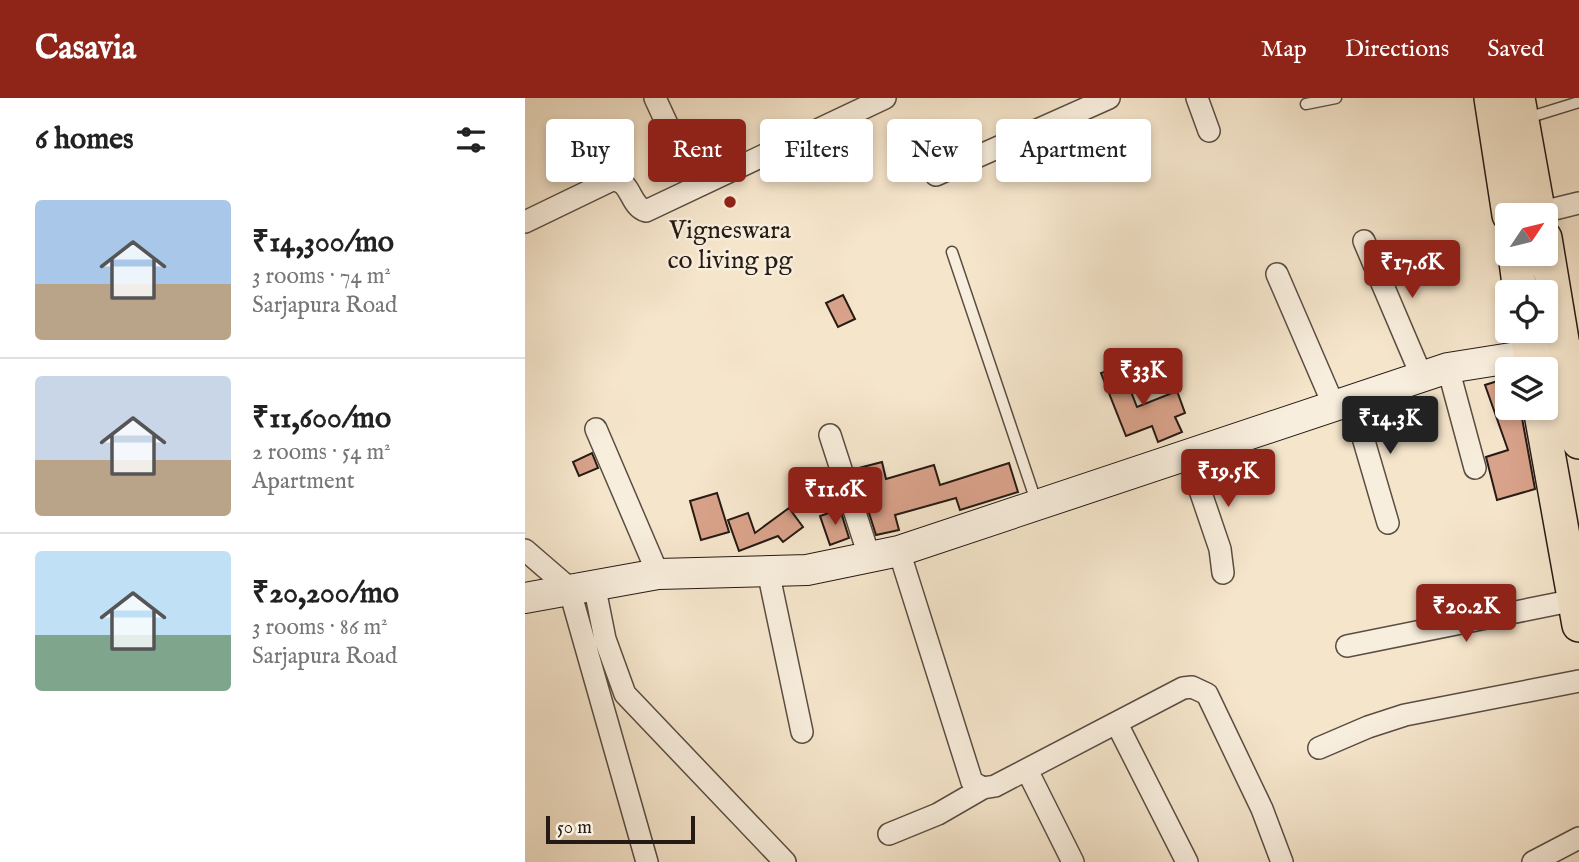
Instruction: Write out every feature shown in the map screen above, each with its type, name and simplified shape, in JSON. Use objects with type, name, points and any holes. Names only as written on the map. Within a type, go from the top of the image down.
[{"type":"main road","points":[[1491,98],[1527,203]]},
{"type":"main road","points":[[1520,109],[1531,203]]},
{"type":"main road","points":[[1547,266],[1573,355],[1579,442]]},
{"type":"main road","points":[[1542,420],[1577,613]]},
{"type":"street","points":[[655,98],[697,187]]},
{"type":"street","points":[[525,222],[612,180],[619,180],[626,186],[637,207],[646,211],[885,98]]},
{"type":"street","points":[[982,155],[1109,98]]},
{"type":"street","points":[[1197,98],[1209,131]]},
{"type":"street","points":[[1558,211],[1579,203]]},
{"type":"street","points":[[1364,241],[1435,372],[1475,468]]},
{"type":"street","points":[[1277,274],[1343,403],[1388,523]]},
{"type":"street","points":[[525,598],[658,574],[807,570],[899,551],[1435,372],[1530,352],[1573,355]]},
{"type":"street","points":[[596,429],[658,574]]},
{"type":"street","points":[[830,435],[869,556]]},
{"type":"street","points":[[1188,455],[1220,549],[1223,573]]},
{"type":"street","points":[[525,550],[581,586],[605,639],[625,694],[785,862]]},
{"type":"street","points":[[899,551],[972,782],[983,788]]},
{"type":"street","points":[[768,571],[802,732]]},
{"type":"street","points":[[581,586],[647,862]]},
{"type":"street","points":[[1347,646],[1577,613]]},
{"type":"street","points":[[1319,748],[1368,726],[1405,715],[1579,681]]},
{"type":"street","points":[[889,834],[938,814],[983,788],[995,786],[1183,688],[1192,687],[1206,694],[1262,809],[1282,862]]},
{"type":"street","points":[[1117,724],[1187,862]]},
{"type":"street","points":[[1027,770],[1073,862]]},
{"type":"street","points":[[1533,862],[1579,838]]},
{"type":"lane","points":[[1306,104],[1336,98]]},
{"type":"lane","points":[[1520,109],[1579,102]]},
{"type":"lane","points":[[952,251],[1038,505]]},
{"type":"building","points":[[843,295],[855,319],[838,327],[826,303]]},
{"type":"building","points":[[1121,366],[1137,407],[1177,391],[1185,413],[1175,417],[1182,432],[1158,442],[1152,426],[1126,436],[1101,373]]},
{"type":"building","points":[[1495,382],[1495,413],[1485,385]]},
{"type":"building","points":[[1497,420],[1522,420],[1535,489],[1497,500],[1486,457],[1508,450]]},
{"type":"building","points":[[592,453],[598,468],[579,476],[573,462]]},
{"type":"building","points":[[882,462],[886,479],[934,465],[940,485],[1009,463],[1018,492],[960,510],[956,498],[895,515],[899,530],[876,535],[855,469]]},
{"type":"building","points":[[717,493],[729,532],[701,540],[690,501]]},
{"type":"building","points":[[789,508],[803,527],[783,542],[778,536],[739,551],[728,520],[748,513],[755,533]]},
{"type":"building","points":[[840,509],[849,538],[830,545],[820,516]]},
{"type":"place","name":"Vigneswara co living pg","points":[[730,202]]}]
